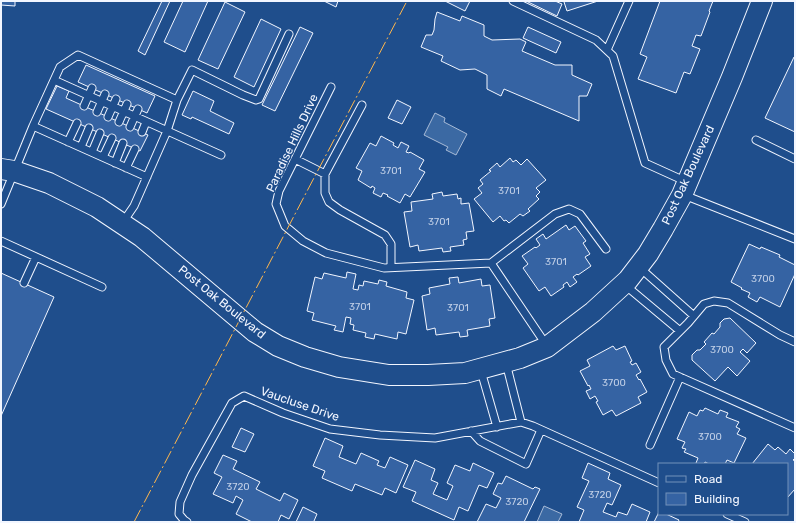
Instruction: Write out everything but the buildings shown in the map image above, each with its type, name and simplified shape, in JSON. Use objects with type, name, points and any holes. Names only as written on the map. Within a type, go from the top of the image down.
[{"type":"street","name":"Post Oak Boulevard","points":[[8,170],[49,183],[97,207],[122,223],[142,237],[255,332],[278,346],[305,357],[339,367],[389,375],[465,373],[520,358],[547,347],[593,312],[624,284],[638,267],[656,241],[685,188],[762,1]]},
{"type":"lane","points":[[513,1],[596,40],[613,56],[645,163],[685,188],[795,239]]},
{"type":"lane","points":[[607,50],[630,1]]},
{"type":"lane","points":[[122,223],[134,206],[167,132],[177,100],[192,70],[243,95],[256,100],[260,99],[290,34]]},
{"type":"lane","points":[[1,204],[8,170],[33,126],[60,67],[78,55],[101,69],[147,90],[177,100]]},
{"type":"lane","points":[[54,80],[221,155]]},
{"type":"lane","name":"Paradise Hills Drive","points":[[331,87],[279,191],[276,204],[285,226],[303,241],[326,252],[384,268],[491,263]]},
{"type":"lane","points":[[84,106],[92,88]]},
{"type":"lane","points":[[97,112],[105,94]]},
{"type":"lane","points":[[108,117],[116,99]]},
{"type":"lane","points":[[119,122],[127,104]]},
{"type":"lane","points":[[362,105],[325,174],[325,193],[329,202],[340,210],[385,235],[391,244],[391,267]]},
{"type":"lane","points":[[130,127],[138,109]]},
{"type":"lane","points":[[68,142],[77,122]]},
{"type":"lane","points":[[142,132],[146,122]]},
{"type":"lane","points":[[33,126],[146,177]]},
{"type":"lane","points":[[81,147],[89,128]]},
{"type":"lane","points":[[92,152],[100,133]]},
{"type":"lane","points":[[103,158],[112,138]]},
{"type":"lane","points":[[756,140],[795,159]]},
{"type":"lane","points":[[114,162],[123,143]]},
{"type":"lane","points":[[126,168],[135,149]]},
{"type":"lane","points":[[295,159],[325,174]]},
{"type":"lane","points":[[547,347],[491,263],[555,214],[569,209],[580,214],[606,248]]},
{"type":"lane","points":[[1,241],[102,287]]},
{"type":"lane","points":[[24,283],[36,257]]},
{"type":"lane","points":[[638,267],[694,316]]},
{"type":"lane","points":[[624,284],[680,331]]},
{"type":"lane","points":[[795,342],[780,335],[728,303],[714,301],[704,304],[688,323],[664,347],[666,360],[673,374],[795,428]]},
{"type":"lane","points":[[506,362],[522,422],[658,483]]},
{"type":"lane","points":[[480,369],[497,427]]},
{"type":"lane","points":[[650,445],[680,378]]},
{"type":"lane","name":"Vaucluse Drive","points":[[187,522],[180,514],[180,502],[192,475],[232,403],[244,396],[283,413],[330,429],[380,435],[435,438],[522,422]]},
{"type":"lane","points":[[471,431],[480,442],[526,464],[541,430]]},
{"type":"lane","points":[[729,515],[745,522]]},
{"type":"water","points":[[435,113],[445,118],[444,122],[467,134],[456,155],[446,150],[448,147],[424,135]]},
{"type":"water","points":[[544,506],[562,514],[558,522],[537,522]]},
{"type":"power","points":[[134,522],[407,1]]}]
